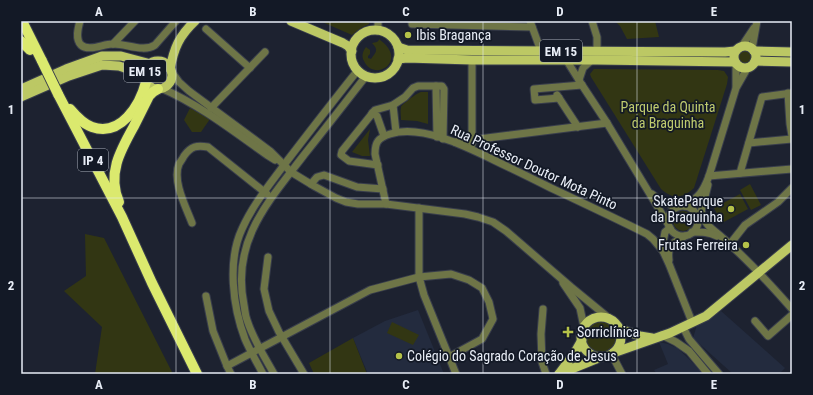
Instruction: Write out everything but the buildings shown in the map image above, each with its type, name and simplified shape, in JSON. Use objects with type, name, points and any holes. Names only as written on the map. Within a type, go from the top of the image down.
[{"type":"highway","name":"IP 4","points":[[22,21],[39,62],[117,220],[152,283]]},
{"type":"highway","name":"IP 4","points":[[21,32],[30,50]]},
{"type":"highway","name":"IP 4","points":[[21,41],[39,62]]},
{"type":"highway","points":[[64,104],[82,122],[91,127],[100,129],[111,128],[120,124],[137,104],[144,90],[145,79]]},
{"type":"highway","points":[[122,217],[123,212],[116,197],[114,180],[116,164],[121,150],[149,96],[153,92],[160,89]]},
{"type":"highway","name":"IP 4","points":[[55,95],[64,104],[122,217],[152,283],[197,374]]},
{"type":"main road","name":"EM 15","points":[[188,21],[166,53],[145,69],[145,79],[151,87],[160,89],[168,84],[170,80],[172,54],[186,29],[195,21]]},
{"type":"main road","points":[[291,21],[343,43],[352,51]]},
{"type":"main road","points":[[303,21],[344,39],[351,41],[356,40]]},
{"type":"main road","points":[[370,31],[384,32],[395,41],[398,47],[399,53],[396,66],[386,75],[379,78],[372,78],[362,73],[354,65],[352,58],[353,45],[356,40],[362,34],[370,31]]},
{"type":"main road","name":"EM 15","points":[[398,47],[407,50],[541,51],[566,56]]},
{"type":"main road","name":"EM 15","points":[[595,54],[725,52],[749,47],[753,50],[792,52]]},
{"type":"main road","points":[[736,63],[734,58],[739,49]]},
{"type":"main road","points":[[751,64],[755,55],[753,50]]},
{"type":"main road","name":"EM 15","points":[[595,54],[736,63],[742,67],[751,64],[792,62]]},
{"type":"main road","points":[[566,56],[595,54]]},
{"type":"main road","points":[[21,89],[66,69],[102,56],[121,56],[153,63]]},
{"type":"main road","name":"EM 15","points":[[398,60],[407,58],[472,60],[566,56]]},
{"type":"main road","name":"EM 15","points":[[153,63],[164,63],[170,70]]},
{"type":"main road","points":[[21,97],[69,76],[102,65],[119,66],[137,72],[145,79]]},
{"type":"main road","points":[[613,354],[621,343],[620,329],[617,325],[610,319],[604,318],[593,319],[588,322],[582,333],[583,346],[596,357],[608,356],[683,327],[706,316],[792,245]]},
{"type":"main road","points":[[620,329],[640,336],[658,337]]},
{"type":"main road","points":[[558,374],[574,354],[582,340]]},
{"type":"main road","points":[[558,374],[601,357]]},
{"type":"street","points":[[80,21],[77,30],[78,39],[81,45],[90,48],[113,44],[145,48],[153,47],[176,21]]},
{"type":"street","points":[[113,44],[135,21]]},
{"type":"street","points":[[378,21],[378,31]]},
{"type":"street","points":[[412,21],[412,24],[531,24],[541,51]]},
{"type":"street","points":[[580,83],[583,68],[595,54],[597,38],[592,21]]},
{"type":"street","points":[[739,49],[757,23]]},
{"type":"street","points":[[753,50],[757,23]]},
{"type":"street","points":[[206,28],[250,68]]},
{"type":"street","points":[[123,34],[127,46]]},
{"type":"street","points":[[211,108],[265,52]]},
{"type":"street","points":[[566,56],[580,83],[649,193],[667,228],[680,236],[685,236]]},
{"type":"street","points":[[472,60],[472,150]]},
{"type":"street","points":[[736,63],[736,88]]},
{"type":"street","points":[[663,247],[669,215],[674,208],[693,200],[704,188],[736,88],[751,64]]},
{"type":"street","points":[[170,70],[179,82],[189,91],[270,151],[291,172],[336,198],[346,202],[358,204],[386,204],[465,214],[493,222],[506,231],[610,319]]},
{"type":"street","points":[[263,374],[245,339],[236,303],[234,264],[236,246],[241,230],[264,192],[284,165],[362,73]]},
{"type":"street","points":[[274,374],[246,319],[242,296],[241,276],[243,257],[249,236],[258,218],[272,197],[362,73]]},
{"type":"street","points":[[559,98],[535,100],[534,90],[580,83]]},
{"type":"street","points":[[378,165],[349,161],[341,155],[342,151],[375,110],[393,105],[405,97],[413,88],[418,86],[442,86],[444,89],[440,138]]},
{"type":"street","points":[[553,88],[578,127]]},
{"type":"street","points":[[160,89],[174,94],[208,113],[267,155],[284,165]]},
{"type":"street","points":[[740,173],[762,97],[790,93],[790,124],[792,138],[749,143]]},
{"type":"street","points":[[174,94],[182,94],[194,101],[200,99]]},
{"type":"street","points":[[393,105],[396,132]]},
{"type":"street","points":[[372,113],[377,116],[384,136],[378,141],[375,147],[386,204]]},
{"type":"street","points":[[455,142],[607,124]]},
{"type":"street","name":"Rua Professor Doutor Mota Pinto","points":[[384,136],[396,132],[421,133],[455,142],[650,236],[663,247],[692,322]]},
{"type":"street","points":[[192,223],[178,184],[177,170],[179,164],[188,151],[196,146],[208,146],[272,197]]},
{"type":"street","points":[[709,176],[792,169]]},
{"type":"street","points":[[312,184],[317,177],[324,174],[357,187],[383,189]]},
{"type":"street","points":[[663,247],[695,229],[702,213],[709,176]]},
{"type":"street","points":[[728,242],[745,225],[778,202],[792,188]]},
{"type":"street","points":[[649,193],[662,202],[693,210],[698,222]]},
{"type":"street","points":[[418,208],[419,277],[424,295],[456,374]]},
{"type":"street","points":[[702,213],[703,220],[706,224],[728,242],[792,309]]},
{"type":"street","points":[[650,236],[656,236],[667,228]]},
{"type":"street","points":[[692,232],[712,234],[728,242]]},
{"type":"street","points":[[669,264],[668,250],[674,242]]},
{"type":"street","points":[[268,257],[264,289],[269,311],[281,336],[304,374]]},
{"type":"street","points":[[227,366],[370,290],[419,277],[451,274],[469,280],[482,288],[489,302],[492,319],[482,339],[449,357]]},
{"type":"street","points":[[559,277],[580,308],[584,327]]},
{"type":"street","points":[[206,296],[213,331],[231,374]]},
{"type":"street","points":[[543,309],[540,334],[542,362],[546,374]]},
{"type":"street","points":[[755,321],[768,336],[792,315]]},
{"type":"street","points":[[683,327],[689,339],[719,374]]},
{"type":"street","points":[[658,337],[676,342],[689,351],[708,374]]},
{"type":"street","points":[[613,354],[622,374]]},
{"type":"shaded area","name":"Colégio do Sagrado Coração de Jesus","points":[[418,310],[444,374],[368,374],[353,338],[385,321]]},
{"type":"shaded area","points":[[721,311],[785,368],[779,374],[733,374],[693,338],[697,325]]},
{"type":"shaded area","points":[[659,342],[677,348],[703,374],[657,374],[654,370],[668,364]]},
{"type":"green space","points":[[320,21],[370,21],[369,24],[352,35]]},
{"type":"green space","points":[[615,21],[655,21],[659,37],[627,39],[620,26]]},
{"type":"green space","points":[[380,39],[388,48],[391,55],[390,62],[387,67],[381,70],[375,70],[369,67],[364,61],[363,54],[366,47],[370,50],[368,58],[371,59],[376,51],[376,47],[372,43],[377,42]]},
{"type":"green space","points":[[742,50],[748,50],[752,54],[752,60],[748,64],[742,64],[738,60],[738,54]]},
{"type":"green space","points":[[154,66],[162,66],[168,72],[168,80],[162,86],[154,86],[148,80],[148,72]]},
{"type":"green space","name":"Parque da Quinta da Braguinha","points":[[594,69],[724,71],[728,77],[727,84],[694,188],[682,196],[670,195],[661,189],[591,77],[590,74]]},
{"type":"green space","points":[[421,92],[428,92],[428,124],[417,121],[401,120],[401,107],[413,96]]},
{"type":"green space","points":[[190,108],[210,119],[201,132],[192,132],[184,120]]},
{"type":"green space","points":[[370,129],[368,140],[370,156],[362,156],[352,152]]},
{"type":"green space","points":[[750,184],[761,205],[751,210],[740,190]]},
{"type":"green space","name":"SkateParque da Braguinha","points":[[740,194],[748,209],[722,223],[714,208]]},
{"type":"green space","points":[[679,211],[687,211],[693,217],[693,225],[687,231],[679,231],[673,225],[673,217]]},
{"type":"green space","points":[[85,234],[104,238],[173,374],[95,374],[102,327],[64,291],[86,276]]},
{"type":"green space","points":[[392,322],[419,335],[413,345],[387,333]]},
{"type":"green space","points":[[601,322],[612,327],[617,338],[612,349],[601,354],[590,349],[585,338],[590,327]]},
{"type":"green space","points":[[353,338],[367,374],[314,374],[309,363]]},
{"type":"place","name":"Ibis Bragança","points":[[408,35]]},
{"type":"place","name":"SkateParque da Braguinha","points":[[731,209]]},
{"type":"place","name":"Frutas Ferreira","points":[[746,245]]},
{"type":"place","name":"Sorriclínica","points":[[568,332]]},
{"type":"place","name":"Colégio do Sagrado Coração de Jesus","points":[[399,356]]}]
